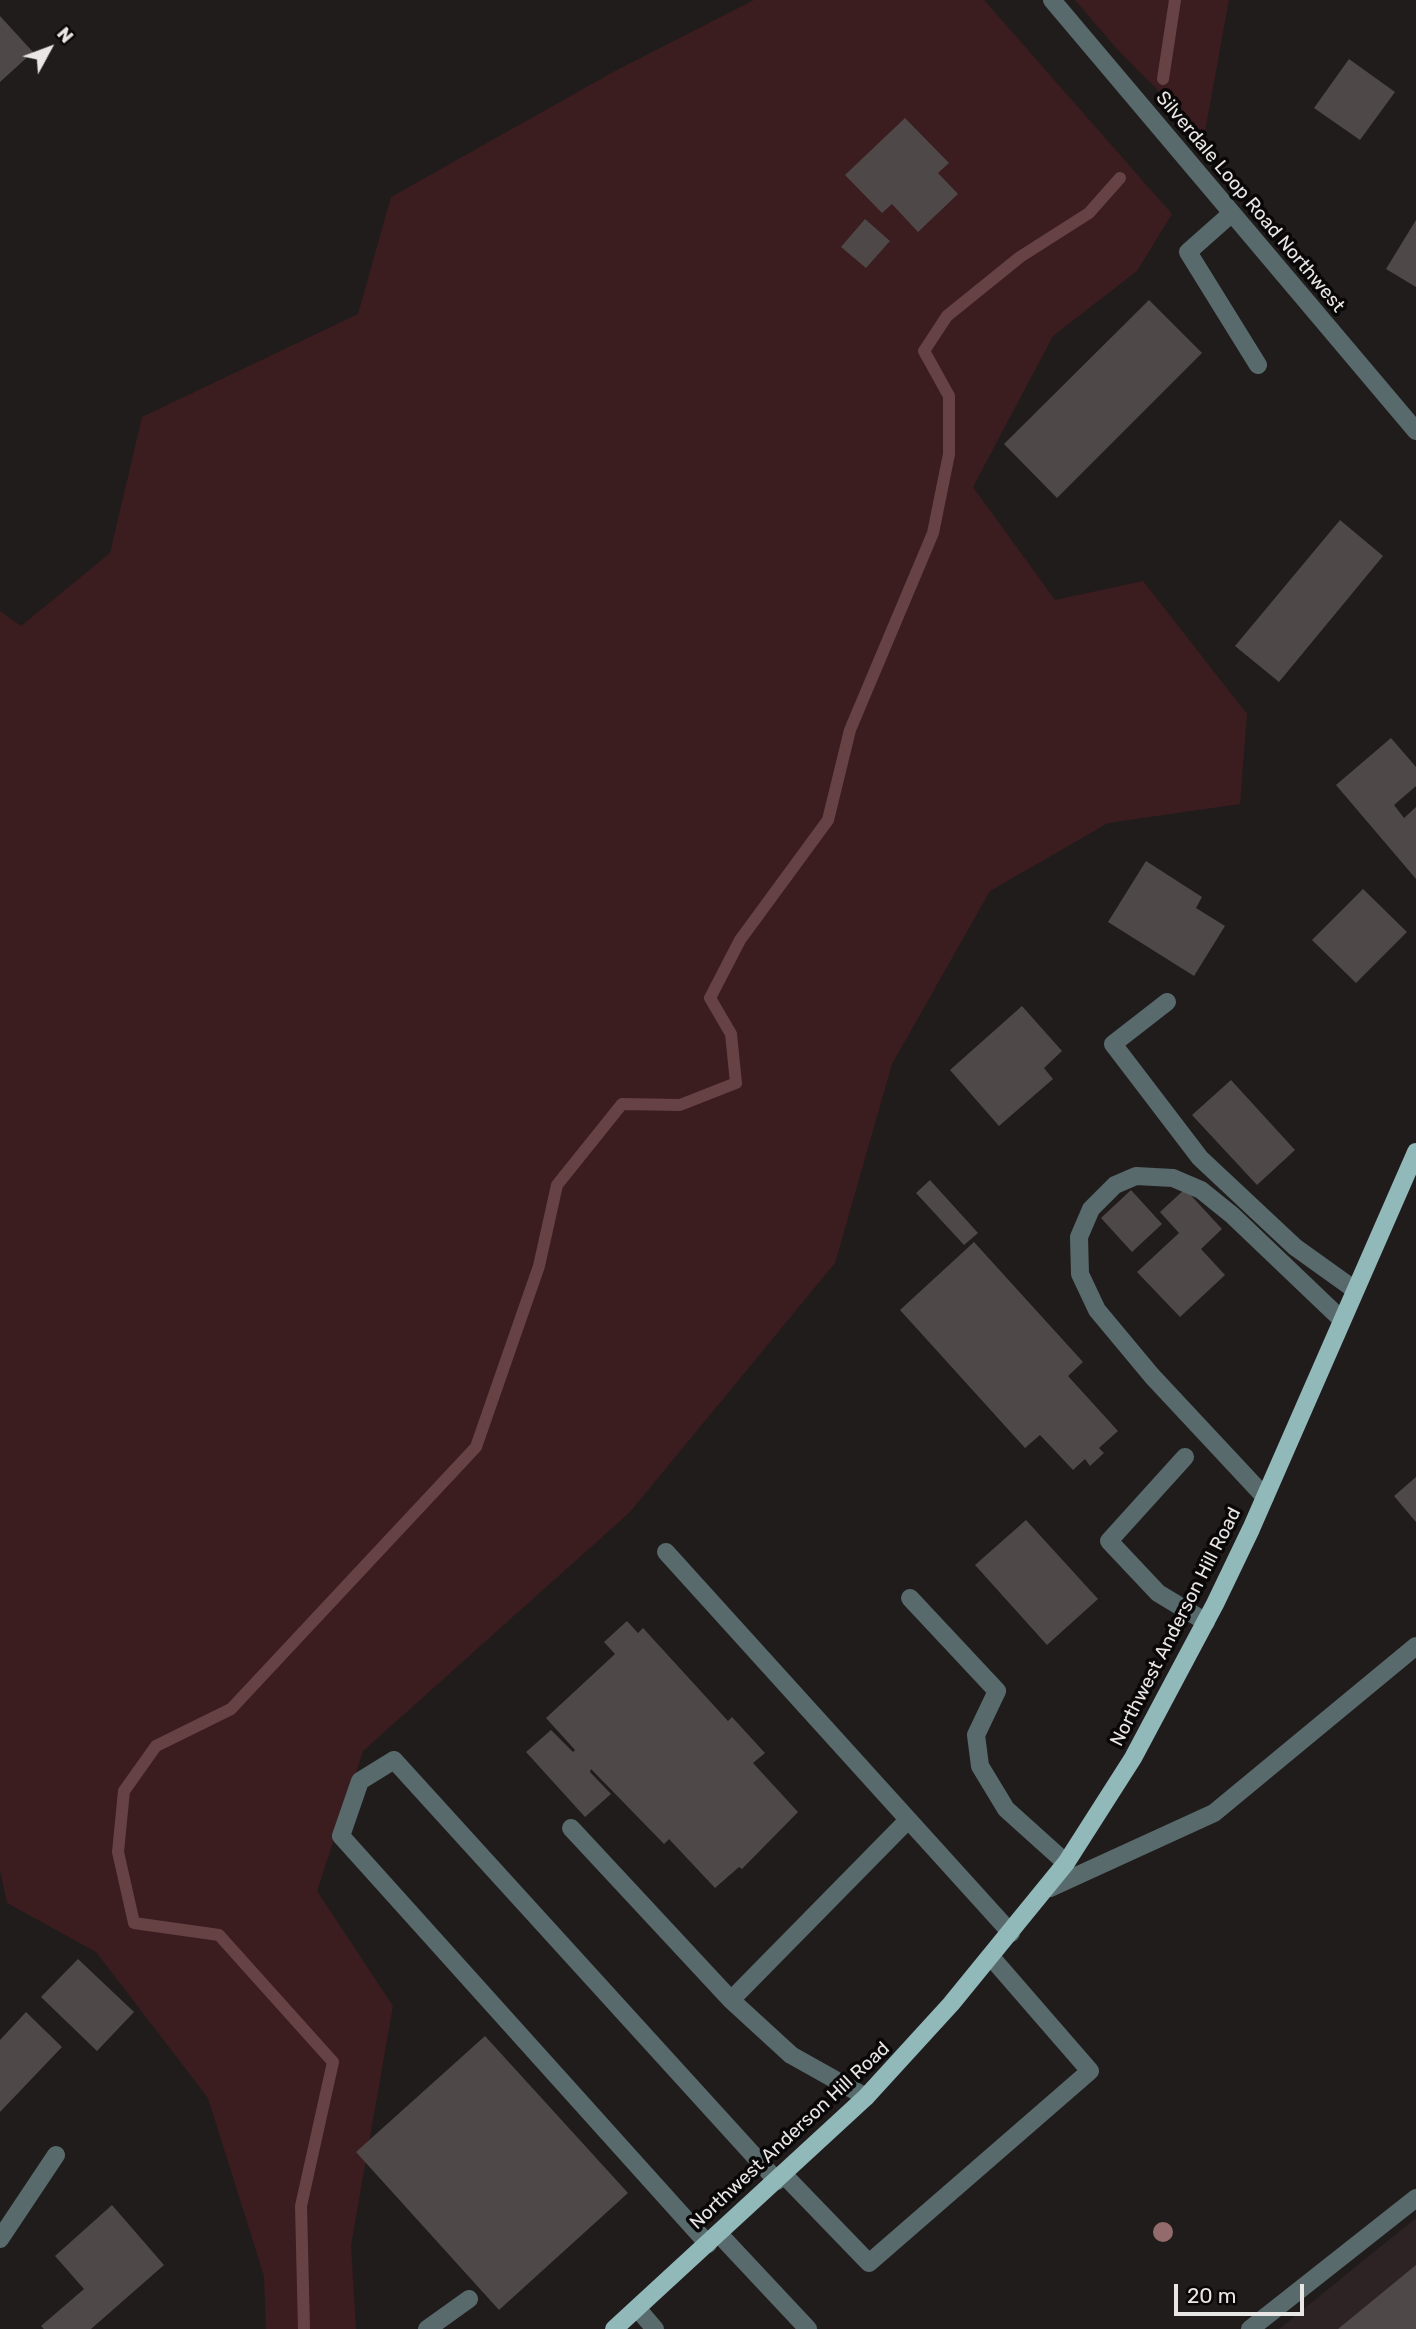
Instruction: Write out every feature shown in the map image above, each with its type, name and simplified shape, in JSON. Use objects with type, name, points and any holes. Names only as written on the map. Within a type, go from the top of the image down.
[{"type":"main road","name":"Northwest Anderson Hill Road","points":[[614,2329],[866,2097],[1050,1888],[1133,1758],[1206,1622],[1265,1497],[1416,1152]]},
{"type":"street","name":"Silverdale Loop Road Northwest","points":[[1052,0],[1416,431]]},
{"type":"street","points":[[1232,213],[1188,252],[1258,365]]},
{"type":"street","points":[[1167,1002],[1113,1044],[1200,1158],[1295,1247],[1355,1290]]},
{"type":"street","points":[[1265,1497],[1153,1376],[1097,1310],[1080,1274],[1079,1237],[1087,1218],[1091,1209],[1115,1185],[1136,1176],[1173,1178],[1201,1190],[1232,1215],[1342,1320]]},
{"type":"street","points":[[1185,1457],[1109,1542],[1158,1593],[1206,1622]]},
{"type":"street","points":[[666,1552],[1011,1933]]},
{"type":"street","points":[[910,1598],[997,1691],[976,1735],[980,1766],[1006,1809],[1066,1863]]},
{"type":"street","points":[[1050,1888],[1214,1813],[1416,1646]]},
{"type":"street","points":[[808,2329],[713,2239],[341,1836],[360,1781],[394,1760],[781,2178],[869,2263],[1090,2071],[991,1957]]},
{"type":"street","points":[[731,2000],[908,1820]]},
{"type":"street","points":[[571,1828],[731,2000],[791,2055],[866,2097]]},
{"type":"street","points":[[0,2238],[56,2155]]},
{"type":"street","points":[[1250,2329],[1416,2198]]},
{"type":"street","points":[[427,2329],[469,2299]]},
{"type":"street","points":[[636,2308],[655,2329]]},
{"type":"shaded area","points":[[754,0],[984,0],[1172,214],[1137,271],[1053,336],[973,487],[1055,600],[1143,581],[1247,714],[1240,804],[1108,823],[990,891],[892,1064],[835,1263],[630,1512],[363,1751],[317,1891],[393,2006],[351,2245],[356,2329],[266,2329],[264,2276],[208,2098],[96,1952],[7,1903],[0,1870],[0,611],[21,626],[110,553],[142,417],[358,314],[391,197],[615,71]]},
{"type":"shaded area","points":[[1075,0],[1229,0],[1204,137],[1117,49]]},
{"type":"shaded area","points":[[1416,2218],[1416,2329],[1279,2329]]},
{"type":"building","points":[[0,16],[33,52],[0,82]]},
{"type":"building","points":[[1349,59],[1395,92],[1360,140],[1314,108]]},
{"type":"building","points":[[905,118],[949,163],[938,173],[958,194],[918,232],[892,204],[882,213],[845,175]]},
{"type":"building","points":[[865,219],[890,241],[866,268],[841,247]]},
{"type":"building","points":[[1416,220],[1416,287],[1386,269]]},
{"type":"building","points":[[1149,300],[1202,353],[1057,498],[1004,444]]},
{"type":"building","points":[[1340,520],[1383,556],[1279,682],[1235,646]]},
{"type":"building","points":[[1391,738],[1416,767],[1416,786],[1394,805],[1404,818],[1416,807],[1416,879],[1336,785]]},
{"type":"building","points":[[1146,861],[1202,897],[1196,908],[1225,926],[1194,976],[1108,922]]},
{"type":"building","points":[[1363,889],[1407,932],[1356,983],[1312,940]]},
{"type":"building","points":[[1022,1006],[1062,1051],[1044,1068],[1053,1079],[999,1126],[950,1070]]},
{"type":"building","points":[[1231,1080],[1295,1150],[1257,1185],[1192,1115]]},
{"type":"building","points":[[930,1180],[978,1233],[964,1245],[916,1193]]},
{"type":"building","points":[[1185,1189],[1222,1229],[1201,1249],[1225,1275],[1180,1317],[1137,1272],[1179,1233],[1160,1212]]},
{"type":"building","points":[[1131,1190],[1162,1224],[1132,1252],[1101,1218]]},
{"type":"building","points":[[974,1242],[1083,1362],[1068,1376],[1118,1431],[1099,1448],[1104,1453],[1090,1466],[1085,1459],[1073,1470],[1040,1435],[1025,1448],[900,1310]]},
{"type":"building","points":[[1416,1477],[1416,1522],[1394,1496]]},
{"type":"building","points":[[1026,1520],[1098,1599],[1047,1645],[975,1565]]},
{"type":"building","points":[[627,1621],[638,1633],[643,1628],[728,1721],[732,1717],[765,1753],[753,1763],[798,1812],[742,1869],[739,1867],[715,1888],[669,1839],[664,1844],[591,1769],[590,1772],[611,1794],[585,1817],[526,1752],[551,1730],[573,1752],[575,1750],[546,1718],[615,1654],[604,1642]]},
{"type":"building","points":[[78,1959],[134,2012],[97,2051],[41,1997]]},
{"type":"building","points":[[26,2012],[62,2047],[0,2112],[0,2040]]},
{"type":"building","points":[[485,2036],[628,2193],[499,2310],[356,2152]]},
{"type":"building","points":[[112,2205],[164,2265],[91,2329],[44,2329],[41,2326],[84,2289],[55,2256]]},
{"type":"building","points":[[1416,2265],[1416,2329],[1338,2329]]},
{"type":"waterway","points":[[1163,79],[1175,0]]},
{"type":"waterway","points":[[304,2329],[301,2206],[333,2062],[219,1935],[134,1923],[118,1852],[124,1791],[156,1746],[231,1709],[476,1447],[539,1266],[557,1185],[622,1104],[680,1105],[736,1083],[731,1034],[710,998],[740,940],[828,820],[850,730],[933,533],[949,454],[949,396],[924,351],[947,316],[1020,257],[1089,213],[1120,178]]}]
